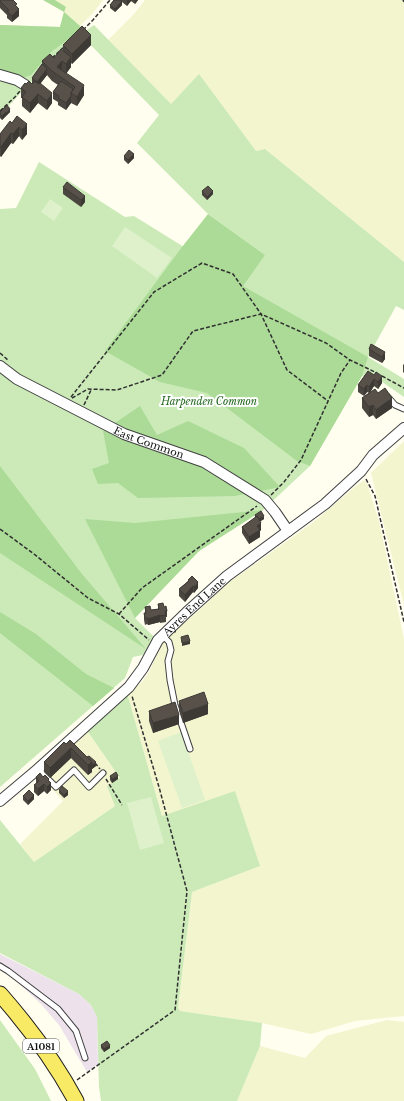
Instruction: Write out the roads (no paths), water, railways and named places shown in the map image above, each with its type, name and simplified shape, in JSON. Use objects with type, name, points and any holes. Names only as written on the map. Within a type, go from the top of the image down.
[{"type":"main road","name":"A1081","points":[[0,994],[48,1054],[68,1085],[76,1101]]},
{"type":"street","points":[[0,76],[16,80],[25,85]]},
{"type":"street","name":"East Common","points":[[0,366],[16,379],[124,434],[204,462],[264,500],[275,512],[288,531]]},
{"type":"street","name":"Ayres End Lane","points":[[0,801],[129,687],[144,668],[155,645],[162,635],[227,576],[325,504],[361,471],[373,455],[404,428]]},
{"type":"lane","points":[[382,390],[395,405],[404,409]]},
{"type":"lane","points":[[162,635],[169,642],[171,650],[168,661],[170,680],[175,706],[190,749]]},
{"type":"lane","points":[[38,769],[56,787],[74,770],[89,787],[103,773]]},
{"type":"lane","points":[[0,966],[58,1009],[76,1031],[85,1058]]},
{"type":"park label","name":"Harpenden Common","points":[[209,401]]}]
